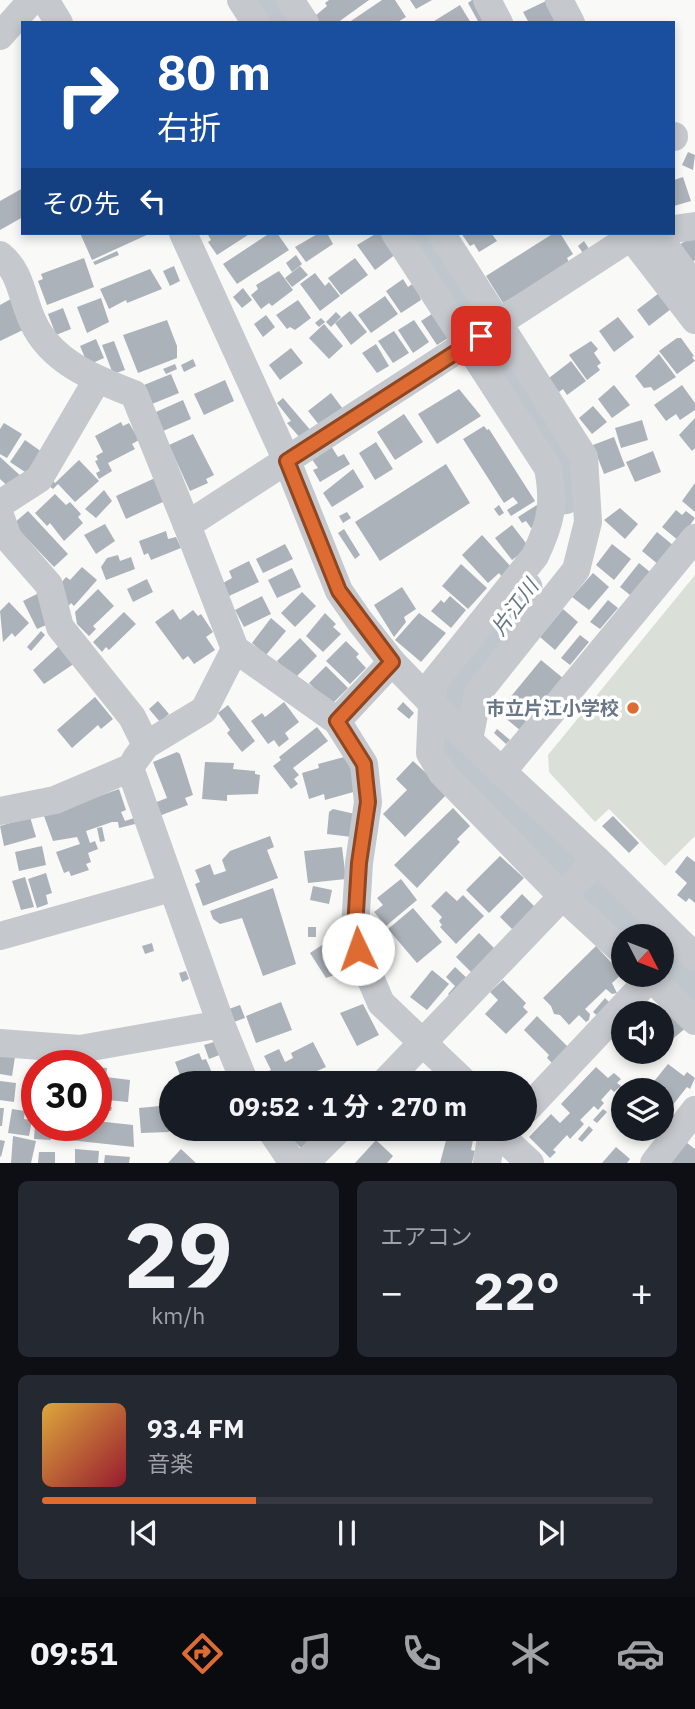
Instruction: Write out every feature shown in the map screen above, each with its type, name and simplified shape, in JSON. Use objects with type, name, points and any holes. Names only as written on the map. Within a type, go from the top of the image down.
[{"type":"street","points":[[0,36],[32,0]]},
{"type":"street","points":[[45,0],[58,21]]},
{"type":"street","points":[[241,0],[255,21]]},
{"type":"street","points":[[290,0],[304,21]]},
{"type":"street","points":[[487,0],[498,21]]},
{"type":"street","points":[[559,0],[570,21]]},
{"type":"street","points":[[675,229],[695,226]]},
{"type":"street","points":[[184,235],[287,461],[339,591],[392,662],[593,864],[695,957]]},
{"type":"street","points":[[395,235],[548,468],[554,500],[546,533],[535,556],[433,682],[430,754],[442,773],[611,940]]},
{"type":"street","points":[[442,235],[497,326],[584,457],[587,479],[588,522],[576,570],[478,693],[466,738]]},
{"type":"street","points":[[187,525],[641,235]]},
{"type":"street","points":[[644,235],[695,320]]},
{"type":"street","points":[[645,235],[658,241],[695,287]]},
{"type":"street","points":[[0,255],[15,267],[33,324],[61,359],[97,380],[134,394],[235,649],[337,721],[364,764],[368,802],[359,863],[355,928],[358,949],[381,1003],[452,1071]]},
{"type":"street","points":[[0,504],[40,480],[97,380]]},
{"type":"street","points":[[0,515],[8,538],[50,586],[60,628],[132,717],[146,745]]},
{"type":"street","points":[[501,773],[695,538]]},
{"type":"street","points":[[0,811],[55,800],[130,768],[146,745],[204,710],[235,649]]},
{"type":"street","points":[[337,721],[392,662]]},
{"type":"street","points":[[130,768],[171,888],[240,1071]]},
{"type":"street","points":[[396,1071],[593,864]]},
{"type":"street","points":[[0,936],[171,888]]},
{"type":"street","points":[[537,1098],[640,987]]},
{"type":"street","points":[[661,987],[695,1021]]},
{"type":"street","points":[[0,1043],[80,1049],[221,1024]]},
{"type":"street","points":[[653,1163],[695,1110]]},
{"type":"street","points":[[278,1141],[293,1163]]},
{"type":"street","points":[[305,1163],[327,1141]]},
{"type":"street","points":[[498,1141],[530,1163]]},
{"type":"shaded area","name":"市立片江小学校","points":[[695,575],[695,836],[665,866],[609,809],[595,822],[549,772],[548,755]]},
{"type":"building","points":[[329,0],[369,0],[340,21],[319,21],[315,16],[327,6],[325,3]]},
{"type":"building","points":[[382,0],[395,0],[406,17],[399,21],[351,21]]},
{"type":"building","points":[[410,0],[432,0],[416,9]]},
{"type":"building","points":[[475,0],[484,21],[478,21],[468,3]]},
{"type":"building","points":[[546,1],[556,21],[528,21],[523,12]]},
{"type":"building","points":[[460,5],[470,21],[434,21]]},
{"type":"building","points":[[688,152],[695,155],[693,170],[682,165]]},
{"type":"building","points":[[683,177],[691,201],[675,206],[675,180]]},
{"type":"building","points":[[21,189],[21,218],[0,230],[0,201]]},
{"type":"building","points":[[81,235],[147,235],[92,260]]},
{"type":"building","points":[[208,235],[248,235],[217,255],[208,242],[211,240]]},
{"type":"building","points":[[267,235],[278,235],[289,250],[237,284],[223,264]]},
{"type":"building","points":[[316,235],[328,235],[333,244],[306,262],[295,247]]},
{"type":"building","points":[[374,235],[383,235],[396,254],[375,270],[357,245]]},
{"type":"building","points":[[462,235],[492,235],[497,241],[479,252],[474,244],[470,246]]},
{"type":"building","points":[[551,235],[561,235],[573,254],[567,258],[570,264],[503,303],[486,276]]},
{"type":"building","points":[[695,235],[695,260],[691,263],[677,246]]},
{"type":"building","points":[[584,241],[591,252],[585,256],[578,246]]},
{"type":"building","points":[[117,251],[119,255],[95,265],[93,262]]},
{"type":"building","points":[[296,255],[302,264],[292,272],[286,263]]},
{"type":"building","points":[[84,258],[94,287],[47,305],[38,281],[43,279],[41,274]]},
{"type":"building","points":[[355,258],[368,275],[341,295],[328,278]]},
{"type":"building","points":[[174,266],[180,281],[170,286],[163,271]]},
{"type":"building","points":[[300,266],[308,275],[292,287],[285,278]]},
{"type":"building","points":[[150,269],[162,289],[127,303],[126,300],[109,309],[100,289]]},
{"type":"building","points":[[279,271],[293,290],[272,306],[269,303],[261,309],[251,295],[258,289],[256,285]]},
{"type":"building","points":[[315,273],[325,286],[329,282],[340,296],[320,311],[300,284]]},
{"type":"building","points":[[403,279],[408,287],[415,282],[421,300],[401,313],[386,291]]},
{"type":"building","points":[[243,288],[252,300],[242,308],[233,297]]},
{"type":"building","points":[[659,293],[671,309],[649,326],[637,310]]},
{"type":"building","points":[[385,296],[398,314],[371,333],[358,315]]},
{"type":"building","points":[[101,298],[109,322],[87,333],[77,307]]},
{"type":"building","points":[[11,299],[25,329],[0,341],[0,305]]},
{"type":"building","points":[[298,300],[311,318],[295,330],[290,327],[287,329],[276,315]]},
{"type":"building","points":[[63,308],[71,329],[56,335],[48,314]]},
{"type":"building","points":[[350,311],[367,332],[351,345],[335,323]]},
{"type":"building","points":[[336,312],[341,317],[331,327],[326,322]]},
{"type":"building","points":[[435,312],[453,335],[437,345],[421,321]]},
{"type":"building","points":[[266,315],[275,327],[263,337],[254,324]]},
{"type":"building","points":[[618,317],[634,337],[614,352],[599,331]]},
{"type":"building","points":[[321,318],[325,322],[319,327],[315,323]]},
{"type":"building","points":[[167,320],[177,346],[177,358],[138,373],[123,335]]},
{"type":"building","points":[[414,320],[429,342],[413,353],[398,330]]},
{"type":"building","points":[[324,324],[343,346],[329,359],[309,338]]},
{"type":"building","points":[[394,331],[409,353],[393,363],[378,341]]},
{"type":"building","points":[[681,338],[695,361],[677,374],[659,351]]},
{"type":"building","points":[[96,339],[104,358],[88,365],[80,346]]},
{"type":"building","points":[[114,341],[125,370],[113,374],[102,345]]},
{"type":"building","points":[[591,341],[598,349],[594,353],[601,363],[597,366],[600,370],[587,380],[569,355]]},
{"type":"building","points":[[376,344],[389,366],[377,373],[362,353]]},
{"type":"building","points":[[291,348],[303,363],[280,380],[269,365]]},
{"type":"building","points":[[659,354],[676,377],[654,391],[651,387],[644,388],[635,376]]},
{"type":"building","points":[[193,359],[196,366],[184,372],[181,365]]},
{"type":"building","points":[[571,361],[586,381],[567,395],[563,389],[559,392],[549,378]]},
{"type":"building","points":[[175,364],[177,369],[166,374],[163,369]]},
{"type":"building","points":[[171,374],[179,393],[152,404],[144,385]]},
{"type":"building","points":[[225,380],[234,401],[204,415],[194,394]]},
{"type":"building","points":[[614,385],[630,405],[612,418],[598,399]]},
{"type":"building","points":[[682,385],[695,403],[695,410],[680,420],[676,414],[666,421],[654,405]]},
{"type":"building","points":[[459,389],[481,416],[437,444],[418,414]]},
{"type":"building","points":[[331,393],[343,409],[320,426],[308,411]]},
{"type":"building","points":[[283,398],[312,432],[302,440],[287,423],[291,421],[277,403]]},
{"type":"building","points":[[183,400],[191,419],[163,431],[156,412]]},
{"type":"building","points":[[593,406],[607,422],[592,434],[579,418]]},
{"type":"building","points":[[404,414],[423,442],[395,460],[377,432]]},
{"type":"building","points":[[695,418],[695,448],[692,451],[679,435]]},
{"type":"building","points":[[642,420],[648,440],[621,448],[615,428]]},
{"type":"building","points":[[121,422],[123,426],[129,423],[139,440],[132,444],[135,449],[108,463],[112,471],[99,479],[96,473],[100,471],[95,461],[98,460],[96,456],[103,452],[95,436]]},
{"type":"building","points":[[4,423],[22,434],[7,458],[0,454],[0,429]]},
{"type":"building","points":[[484,426],[489,429],[535,501],[511,516],[507,510],[518,503],[513,497],[504,503],[463,439]]},
{"type":"building","points":[[193,434],[214,475],[206,479],[208,483],[190,491],[169,445]]},
{"type":"building","points":[[614,437],[625,466],[604,474],[593,445]]},
{"type":"building","points":[[25,440],[42,452],[28,474],[10,462]]},
{"type":"building","points":[[376,442],[393,469],[375,480],[359,453]]},
{"type":"building","points":[[331,446],[338,457],[344,454],[350,464],[320,482],[313,470],[318,468],[311,458]]},
{"type":"building","points":[[653,451],[661,472],[635,482],[626,462]]},
{"type":"building","points":[[0,457],[24,479],[13,491],[0,479]]},
{"type":"building","points":[[79,460],[99,481],[75,502],[58,484],[53,489],[42,481],[48,475],[55,483]]},
{"type":"building","points":[[446,464],[470,503],[380,561],[355,522]]},
{"type":"building","points":[[353,469],[364,487],[332,507],[323,493]]},
{"type":"building","points":[[155,478],[165,501],[126,519],[116,496]]},
{"type":"building","points":[[695,483],[695,512],[682,501]]},
{"type":"building","points":[[104,490],[112,501],[96,518],[85,509]]},
{"type":"building","points":[[55,494],[66,505],[70,502],[81,514],[78,517],[83,523],[64,541],[50,523],[47,526],[35,513]]},
{"type":"building","points":[[540,503],[544,520],[531,528],[526,521],[522,523],[518,517]]},
{"type":"building","points":[[499,505],[504,513],[499,516],[494,509]]},
{"type":"building","points":[[620,508],[638,524],[625,539],[604,520]]},
{"type":"building","points":[[676,510],[682,515],[686,511],[695,518],[679,541],[662,527]]},
{"type":"building","points":[[28,511],[68,554],[54,567],[13,524]]},
{"type":"building","points":[[347,512],[351,518],[343,523],[339,516]]},
{"type":"building","points":[[105,524],[115,541],[96,554],[84,535]]},
{"type":"building","points":[[512,525],[529,547],[512,560],[495,538]]},
{"type":"building","points":[[344,529],[360,555],[355,559],[338,533]]},
{"type":"building","points":[[166,531],[168,539],[176,537],[181,548],[151,560],[148,553],[144,555],[139,541]]},
{"type":"building","points":[[657,532],[674,546],[659,565],[642,551]]},
{"type":"building","points":[[482,535],[512,568],[502,577],[499,573],[488,583],[462,555]]},
{"type":"building","points":[[285,544],[293,559],[263,573],[256,559]]},
{"type":"building","points":[[612,544],[631,559],[614,580],[596,565]]},
{"type":"building","points":[[118,555],[120,561],[131,557],[135,569],[106,580],[101,567],[107,558]]},
{"type":"building","points":[[249,561],[259,582],[229,596],[223,583],[232,578],[229,571]]},
{"type":"building","points":[[639,563],[650,572],[630,595],[620,587]]},
{"type":"building","points":[[461,564],[487,588],[468,609],[442,586]]},
{"type":"building","points":[[82,567],[97,580],[74,606],[71,603],[67,608],[57,588],[66,577],[70,580]]},
{"type":"building","points":[[292,568],[301,587],[277,598],[268,580]]},
{"type":"building","points":[[593,573],[609,587],[589,610],[572,597]]},
{"type":"building","points":[[147,579],[153,592],[133,602],[127,589]]},
{"type":"building","points":[[402,587],[416,609],[404,617],[406,622],[394,637],[374,605]]},
{"type":"building","points":[[98,589],[114,606],[93,626],[96,629],[89,636],[77,624],[75,612]]},
{"type":"building","points":[[302,592],[316,606],[295,627],[281,613]]},
{"type":"building","points":[[39,593],[53,622],[37,629],[23,601]]},
{"type":"building","points":[[262,596],[271,614],[244,627],[235,610]]},
{"type":"building","points":[[450,596],[466,610],[451,628],[431,611],[441,600],[444,603]]},
{"type":"building","points":[[608,600],[618,608],[600,629],[590,622]]},
{"type":"building","points":[[9,602],[29,623],[15,637],[12,633],[3,642],[0,611]]},
{"type":"building","points":[[173,609],[180,620],[193,610],[198,616],[201,614],[213,632],[206,637],[215,650],[194,664],[188,656],[183,660],[155,622]]},
{"type":"building","points":[[563,609],[578,622],[555,650],[540,637]]},
{"type":"building","points":[[124,612],[136,624],[109,650],[106,647],[102,652],[93,642]]},
{"type":"building","points":[[325,613],[336,624],[333,627],[341,634],[323,652],[306,636]]},
{"type":"building","points":[[419,613],[446,633],[421,662],[395,640]]},
{"type":"building","points":[[271,618],[286,631],[266,655],[252,643]]},
{"type":"building","points":[[41,631],[45,635],[31,651],[27,647]]},
{"type":"building","points":[[580,635],[589,642],[570,665],[561,658]]},
{"type":"building","points":[[300,638],[317,656],[294,679],[277,661]]},
{"type":"building","points":[[346,641],[359,654],[356,657],[366,668],[350,684],[326,661]]},
{"type":"building","points":[[60,645],[75,663],[44,684],[33,670]]},
{"type":"building","points":[[541,660],[564,679],[521,731],[498,712]]},
{"type":"building","points":[[326,666],[348,688],[331,705],[309,683]]},
{"type":"building","points":[[95,697],[113,719],[101,729],[98,725],[72,748],[57,730]]},
{"type":"building","points":[[158,701],[169,714],[160,722],[149,709]]},
{"type":"building","points":[[284,702],[299,722],[285,733],[289,739],[279,747],[274,740],[268,744],[251,721],[262,713],[265,717]]},
{"type":"building","points":[[403,702],[414,713],[409,719],[397,709]]},
{"type":"building","points":[[228,705],[255,741],[242,752],[227,733],[230,730],[218,713]]},
{"type":"building","points":[[317,727],[328,741],[293,768],[299,775],[294,779],[298,784],[291,789],[273,766],[281,760],[279,757]]},
{"type":"building","points":[[497,729],[510,740],[506,744],[494,733]]},
{"type":"building","points":[[177,752],[180,754],[193,795],[185,798],[188,805],[159,816],[154,803],[167,798],[153,762]]},
{"type":"building","points":[[348,756],[357,791],[325,800],[324,794],[309,799],[302,773],[319,768],[318,764]]},
{"type":"building","points":[[413,761],[448,793],[405,837],[383,814],[407,790],[396,779]]},
{"type":"building","points":[[205,762],[234,763],[233,769],[255,771],[255,774],[260,775],[258,794],[227,795],[227,801],[202,799]]},
{"type":"building","points":[[119,789],[126,810],[121,812],[125,821],[134,818],[135,824],[119,828],[118,822],[112,822],[86,831],[90,843],[95,841],[98,849],[88,853],[91,862],[86,864],[89,870],[71,876],[69,871],[64,873],[56,852],[80,844],[77,837],[53,841],[44,816]]},
{"type":"building","points":[[453,808],[470,826],[457,839],[460,842],[417,888],[394,865]]},
{"type":"building","points":[[333,809],[355,814],[352,837],[327,834],[329,812]]},
{"type":"building","points":[[613,816],[639,843],[629,853],[602,826]]},
{"type":"building","points":[[30,817],[36,837],[4,846],[0,826]]},
{"type":"building","points":[[102,827],[105,841],[100,842],[97,828]]},
{"type":"building","points":[[270,836],[274,847],[267,850],[278,878],[203,906],[195,884],[200,882],[195,870],[210,864],[214,875],[226,871],[222,860],[230,851]]},
{"type":"building","points":[[42,846],[46,865],[19,871],[15,852]]},
{"type":"building","points":[[342,847],[346,879],[308,883],[304,851]]},
{"type":"building","points":[[500,856],[524,878],[489,913],[466,890]]},
{"type":"building","points":[[687,856],[695,862],[695,903],[689,898],[686,902],[677,895],[687,883],[675,872]]},
{"type":"building","points":[[46,873],[52,893],[46,895],[48,904],[37,908],[28,879]]},
{"type":"building","points":[[25,877],[34,907],[21,910],[12,881]]},
{"type":"building","points":[[401,879],[417,900],[386,926],[374,912],[383,905],[377,898]]},
{"type":"building","points":[[313,886],[332,890],[329,904],[310,900]]},
{"type":"building","points":[[273,888],[296,964],[263,976],[242,918],[220,924],[213,919],[210,911]]},
{"type":"building","points":[[446,891],[457,901],[463,895],[484,916],[456,944],[440,927],[442,925],[439,921],[442,917],[431,906]]},
{"type":"building","points":[[522,894],[537,909],[515,932],[500,917]]},
{"type":"building","points":[[413,908],[442,942],[417,963],[388,929]]},
{"type":"building","points":[[308,927],[316,927],[316,937],[308,937]]},
{"type":"building","points":[[479,933],[497,951],[474,975],[456,957]]},
{"type":"building","points":[[334,937],[354,968],[326,978],[310,953]]},
{"type":"building","points":[[152,943],[154,951],[145,954],[142,946]]},
{"type":"building","points":[[596,946],[611,962],[611,987],[614,987],[617,993],[612,994],[606,989],[585,1009],[590,1014],[586,1022],[579,1015],[569,1025],[560,1015],[554,1014],[543,998]]},
{"type":"building","points":[[455,967],[471,982],[454,1000],[448,994],[455,986],[446,977]]},
{"type":"building","points":[[432,970],[449,984],[427,1010],[410,997]]},
{"type":"building","points":[[186,971],[189,979],[182,982],[179,973]]},
{"type":"building","points":[[503,980],[526,1003],[523,1007],[528,1012],[506,1034],[485,1014],[498,1000],[490,992]]},
{"type":"building","points":[[605,998],[611,1004],[599,1017],[593,1012]]},
{"type":"building","points":[[281,1002],[292,1030],[256,1043],[246,1016]]},
{"type":"building","points":[[363,1004],[379,1035],[357,1046],[340,1013]]},
{"type":"building","points":[[240,1005],[245,1018],[234,1022],[229,1009]]},
{"type":"building","points":[[537,1016],[568,1047],[552,1063],[547,1058],[549,1055],[524,1030]]},
{"type":"building","points":[[674,1016],[687,1027],[674,1038]]},
{"type":"building","points":[[217,1041],[222,1054],[209,1059],[204,1045]]},
{"type":"building","points":[[313,1042],[326,1067],[317,1071],[269,1071],[271,1070],[264,1056],[279,1049],[285,1062],[293,1058],[291,1053]]},
{"type":"building","points":[[199,1053],[202,1060],[206,1059],[211,1071],[178,1071],[175,1062]]},
{"type":"building","points":[[0,1055],[15,1057],[12,1076],[0,1074]]},
{"type":"building","points":[[668,1064],[684,1076],[687,1072],[695,1078],[690,1089],[687,1087],[674,1103],[674,1078],[657,1078]]},
{"type":"building","points":[[596,1067],[608,1078],[614,1073],[620,1078],[611,1078],[611,1089],[601,1100],[604,1103],[598,1110],[594,1106],[580,1120],[584,1124],[570,1139],[567,1135],[553,1150],[556,1152],[550,1158],[533,1141],[537,1141],[537,1129],[551,1114],[560,1123],[570,1113],[561,1104]]},
{"type":"building","points":[[112,1078],[130,1080],[128,1102],[112,1100]]},
{"type":"building","points":[[0,1081],[16,1083],[14,1102],[0,1100]]},
{"type":"building","points":[[159,1106],[159,1132],[141,1133],[139,1108]]},
{"type":"building","points":[[0,1108],[4,1108],[2,1126],[0,1126]]},
{"type":"building","points":[[12,1109],[21,1110],[21,1135],[8,1133]]},
{"type":"building","points":[[603,1109],[607,1112],[597,1123],[593,1120]]},
{"type":"building","points":[[112,1123],[133,1125],[134,1147],[78,1141],[112,1141]]},
{"type":"building","points":[[589,1126],[593,1130],[582,1142],[578,1139]]},
{"type":"building","points":[[13,1136],[21,1138],[21,1141],[36,1141],[31,1163],[11,1163]]},
{"type":"building","points":[[682,1139],[695,1149],[695,1163],[671,1163]]},
{"type":"building","points":[[0,1140],[5,1141],[1,1157],[0,1156]]},
{"type":"building","points":[[294,1141],[315,1141],[305,1152]]},
{"type":"building","points":[[375,1141],[393,1156],[387,1163],[355,1163]]},
{"type":"building","points":[[446,1141],[473,1141],[471,1150],[475,1151],[472,1163],[440,1163]]},
{"type":"building","points":[[616,1147],[630,1159],[627,1163],[602,1163]]},
{"type":"building","points":[[75,1149],[99,1151],[98,1163],[75,1163]]},
{"type":"building","points":[[181,1149],[196,1163],[168,1163]]},
{"type":"building","points":[[39,1152],[55,1152],[55,1163],[38,1163]]},
{"type":"building","points":[[105,1155],[130,1157],[129,1163],[104,1163]]},
{"type":"waterway","name":"片江川","points":[[261,0],[275,21]]},
{"type":"waterway","name":"片江川","points":[[419,235],[481,320],[554,451],[564,497]]},
{"type":"waterway","name":"片江川","points":[[525,588],[455,688],[446,749],[625,924]]},
{"type":"waterway","name":"片江川","points":[[674,973],[695,995]]},
{"type":"place","name":"市立片江小学校","points":[[633,708]]},
{"type":"route","points":[[358,949],[355,928],[359,863],[368,802],[364,764],[337,721],[392,662],[339,591],[287,461],[481,336]]}]
